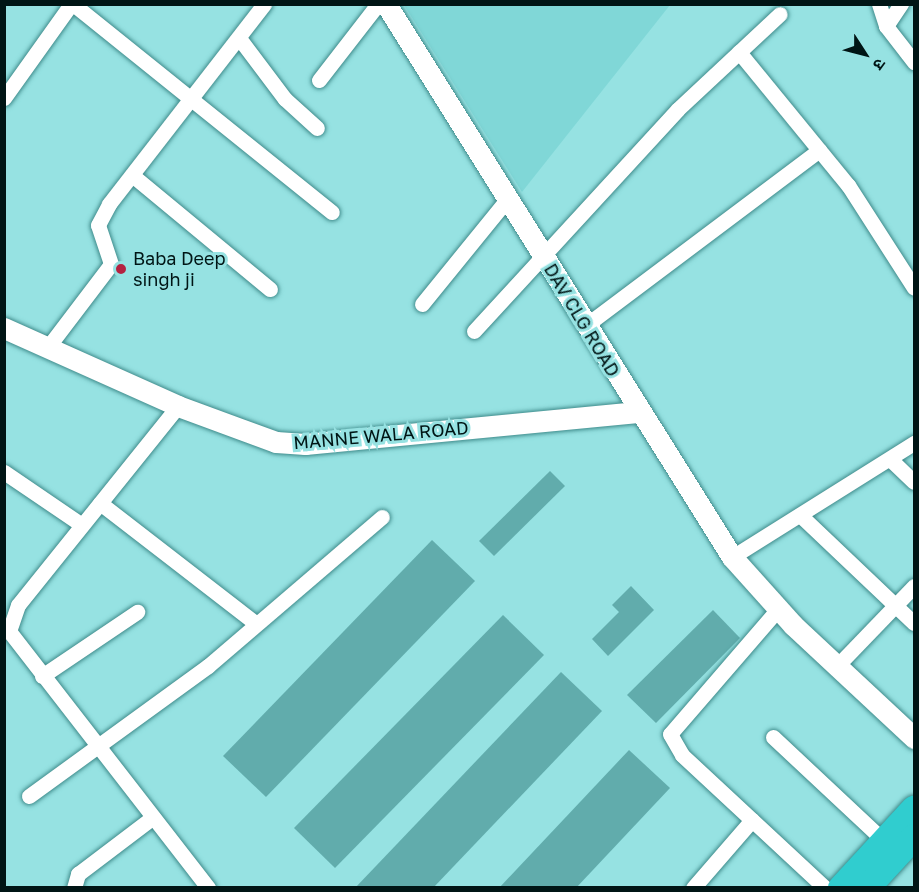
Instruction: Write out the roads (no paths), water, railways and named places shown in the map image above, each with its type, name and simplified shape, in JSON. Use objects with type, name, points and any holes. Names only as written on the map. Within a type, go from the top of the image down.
[{"type":"highway","points":[[840,888],[915,809]]},
{"type":"highway","points":[[867,888],[915,837]]},
{"type":"street","points":[[4,98],[72,4],[194,97],[332,212]]},
{"type":"street","points":[[48,347],[111,264],[99,220],[264,4]]},
{"type":"street","points":[[879,4],[886,26],[915,62]]},
{"type":"street","points":[[886,26],[901,4]]},
{"type":"street","points":[[319,80],[388,6]]},
{"type":"street","name":"DAV CLG ROAD","points":[[388,6],[508,198],[637,412],[732,557],[793,625],[915,738]]},
{"type":"street","points":[[474,331],[541,253],[739,52],[780,14]]},
{"type":"street","points":[[239,38],[285,99],[317,128]]},
{"type":"street","points":[[739,52],[819,150],[915,288]]},
{"type":"street","points":[[585,326],[819,150]]},
{"type":"street","points":[[132,175],[270,290]]},
{"type":"street","points":[[422,304],[508,198]]},
{"type":"street","name":"MANNE WALA ROAD","points":[[4,328],[178,406],[250,435],[305,444],[637,412]]},
{"type":"street","points":[[178,406],[82,525],[9,623],[14,640],[208,888]]},
{"type":"street","points":[[732,557],[915,443]]},
{"type":"street","points":[[890,459],[915,482]]},
{"type":"street","points":[[4,472],[82,525]]},
{"type":"street","points":[[100,502],[255,623]]},
{"type":"street","points":[[800,515],[915,622]]},
{"type":"street","points":[[30,796],[96,745],[208,666],[255,623],[382,517]]},
{"type":"street","points":[[837,666],[915,586]]},
{"type":"street","points":[[778,609],[670,734],[682,755],[825,888]]},
{"type":"street","points":[[42,676],[137,612]]},
{"type":"street","points":[[773,737],[884,841]]},
{"type":"street","points":[[74,888],[78,874],[153,817]]},
{"type":"street","points":[[693,888],[752,820]]},
{"type":"place","name":"Baba Deep singh ji","points":[[121,269]]}]
